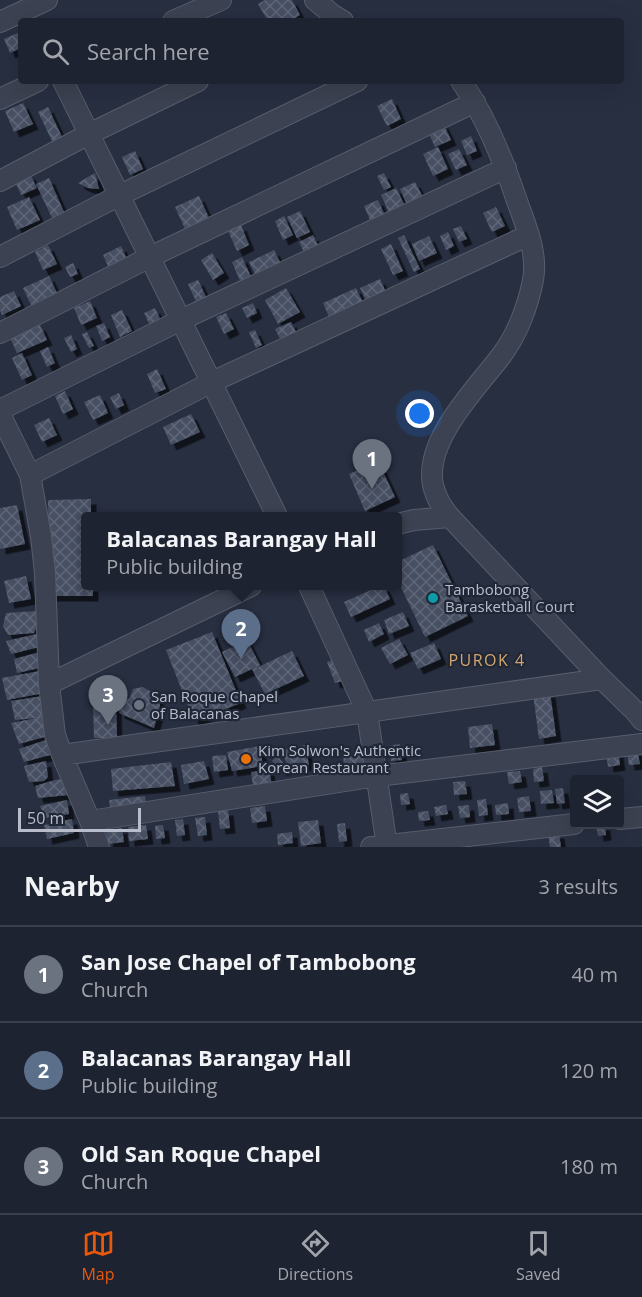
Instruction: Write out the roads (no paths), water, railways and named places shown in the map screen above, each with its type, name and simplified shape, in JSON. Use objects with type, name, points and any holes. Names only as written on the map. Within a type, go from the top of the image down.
[{"type":"street","points":[[180,18],[221,0]]},
{"type":"street","points":[[315,0],[331,18]]},
{"type":"street","points":[[0,22],[35,7]]},
{"type":"street","points":[[0,99],[32,84]]},
{"type":"street","points":[[64,84],[274,512]]},
{"type":"street","points":[[0,181],[192,84]]},
{"type":"street","points":[[0,257],[118,196],[351,84]]},
{"type":"street","points":[[463,84],[475,102],[506,168],[529,236],[533,258],[533,278],[528,303],[503,354],[468,396],[441,440],[432,470],[436,495],[450,518],[642,720]]},
{"type":"street","points":[[0,333],[150,257],[475,102]]},
{"type":"street","points":[[99,847],[55,735],[49,684],[45,573],[41,536],[30,475],[0,412],[181,320],[506,168]]},
{"type":"street","points":[[30,475],[212,382],[529,236]]},
{"type":"street","points":[[402,523],[450,518]]},
{"type":"street","points":[[49,684],[241,590]]},
{"type":"street","points":[[311,590],[367,712],[377,776],[382,846],[570,824]]},
{"type":"street","points":[[62,755],[602,680]]},
{"type":"street","points":[[90,821],[377,776],[642,744]]},
{"type":"street","points":[[624,819],[642,817]]},
{"type":"place","name":"San Jose Chapel of Tambobong","points":[[372,489]]},
{"type":"place","name":"Tambobong Barasketball Court","points":[[433,598]]},
{"type":"place","name":"Balacanas Barangay Hall","points":[[241,659]]},
{"type":"place","name":"San Roque Chapel of Balacanas","points":[[139,705]]},
{"type":"place","name":"Old San Roque Chapel","points":[[108,725]]},
{"type":"place","name":"Kim Solwon's Authentic Korean Restaurant","points":[[246,759]]},
{"type":"district","name":"PUROK 4","points":[[487,660]]}]
